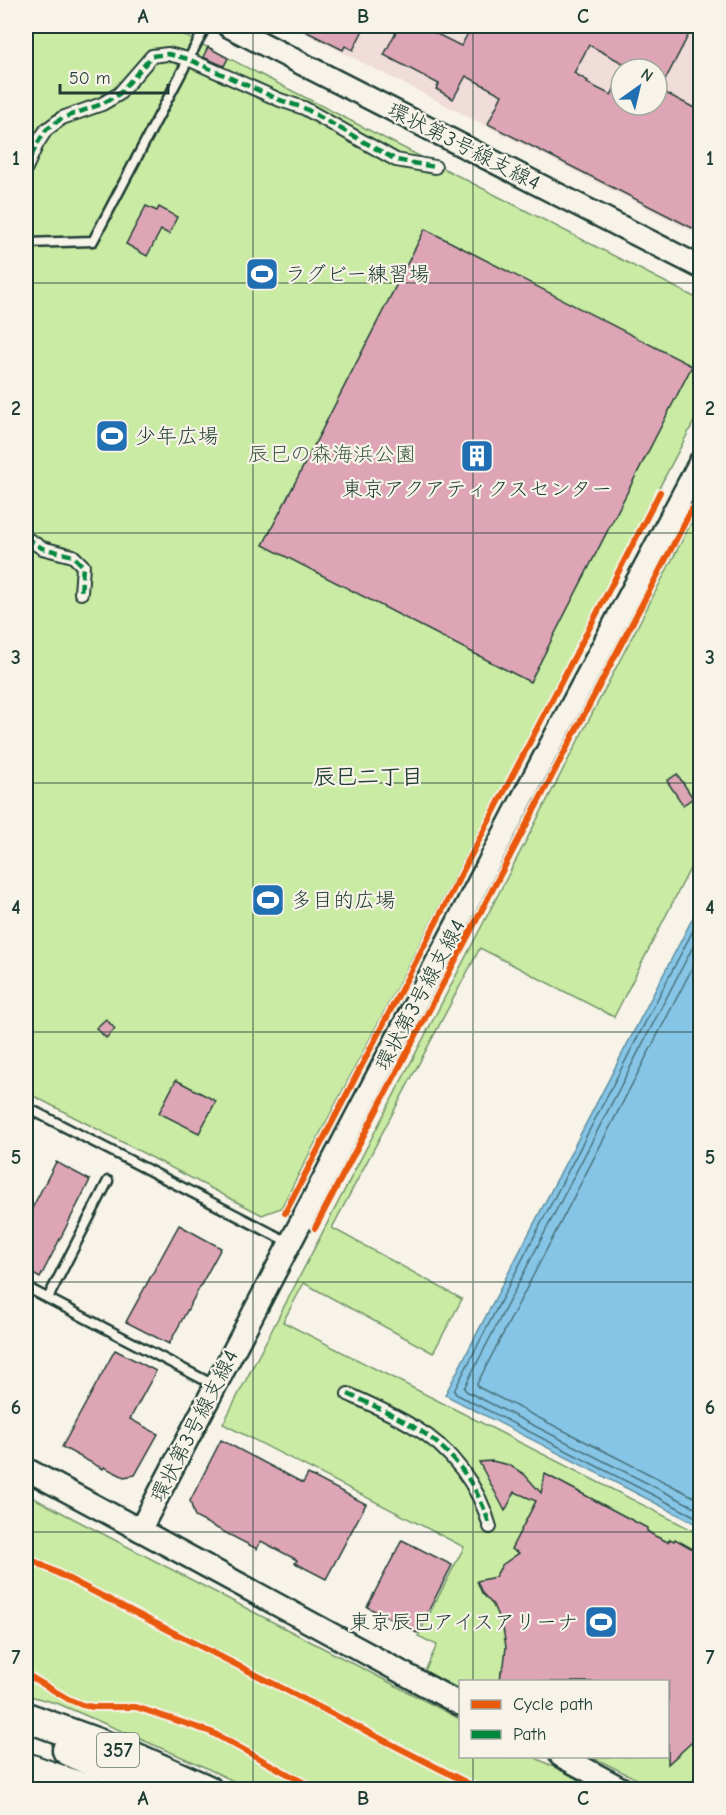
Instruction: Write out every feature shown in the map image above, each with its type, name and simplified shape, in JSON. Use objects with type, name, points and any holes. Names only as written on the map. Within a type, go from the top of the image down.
[{"type":"highway","name":"357","points":[[26,1717],[128,1754],[208,1790]]},
{"type":"highway","name":"357","points":[[26,1732],[152,1790]]},
{"type":"highway","points":[[29,1770],[87,1790]]},
{"type":"street","name":"環状第3号線支線4","points":[[228,26],[700,267]]},
{"type":"street","points":[[26,168],[46,130],[62,118],[102,104],[119,93],[152,57],[168,54],[188,59],[280,100],[304,108],[396,160],[435,167]]},
{"type":"street","name":"環状第3号線支線4","points":[[140,1530],[700,462]]},
{"type":"street","points":[[26,538],[42,548],[73,556],[83,566],[81,593]]},
{"type":"street","points":[[348,1394],[416,1427],[444,1449],[478,1493],[490,1527]]},
{"type":"street","points":[[26,1469],[459,1703]]},
{"type":"street","points":[[565,1758],[624,1790]]},
{"type":"lane","points":[[26,243],[93,241],[206,26]]},
{"type":"lane","points":[[26,1107],[290,1243]]},
{"type":"lane","points":[[48,1298],[108,1181]]},
{"type":"lane","points":[[26,1287],[215,1385]]},
{"type":"shaded area","points":[[291,26],[686,26],[700,33],[700,235]]},
{"type":"green space","name":"辰巳の森海浜公園","points":[[26,26],[166,26],[700,300],[700,410],[281,1208],[262,1215],[26,1092]]},
{"type":"green space","points":[[700,506],[700,849],[614,1017],[480,948],[332,1228],[462,1299],[433,1353],[304,1283],[283,1322],[700,1534],[700,1767],[689,1789],[657,1789],[594,1758],[669,1758],[669,1680],[459,1680],[459,1689],[425,1671],[437,1645],[418,1636],[464,1547],[223,1424]]},
{"type":"green space","points":[[26,1494],[459,1718],[459,1758],[536,1758],[598,1789],[250,1789],[59,1704],[26,1695]]},
{"type":"water","points":[[700,904],[700,1526],[445,1395]]},
{"type":"building","points":[[295,26],[365,26],[353,50],[345,46],[343,50]]},
{"type":"building","points":[[399,26],[421,26],[461,46],[472,26],[677,26],[690,32],[669,73],[669,57],[612,57],[589,45],[574,73],[588,81],[587,83],[609,94],[609,117],[669,117],[669,95],[700,111],[700,232],[488,124],[502,95],[466,76],[453,99],[436,89],[439,84],[384,55]]},
{"type":"building","points":[[208,47],[228,58],[224,66],[203,57]]},
{"type":"building","points":[[146,206],[157,211],[159,207],[177,217],[169,234],[161,230],[147,256],[126,244]]},
{"type":"building","name":"東京アクアティクスセンター","points":[[425,229],[692,366],[530,682],[263,545]]},
{"type":"building","points":[[677,774],[693,798],[683,805],[667,781]]},
{"type":"building","points":[[106,1019],[115,1029],[106,1038],[96,1028]]},
{"type":"building","points":[[176,1080],[216,1101],[199,1133],[159,1113]]},
{"type":"building","points":[[56,1162],[90,1180],[40,1278],[26,1270],[26,1220]]},
{"type":"building","points":[[179,1225],[221,1248],[169,1344],[126,1322]]},
{"type":"building","points":[[115,1350],[156,1371],[130,1419],[158,1434],[135,1475],[124,1477],[104,1467],[103,1469],[62,1447]]},
{"type":"building","points":[[221,1440],[303,1483],[308,1474],[366,1504],[326,1579],[295,1563],[297,1560],[261,1541],[257,1549],[195,1517],[190,1501]]},
{"type":"building","name":"東京辰巳アイスアリーナ","points":[[492,1461],[509,1465],[524,1474],[541,1493],[545,1474],[647,1528],[647,1531],[655,1536],[668,1542],[670,1539],[674,1541],[675,1539],[700,1553],[700,1732],[668,1764],[669,1680],[500,1680],[506,1647],[503,1628],[493,1605],[482,1593],[477,1581],[495,1577],[502,1565],[519,1553],[511,1549],[536,1501],[515,1492],[505,1511],[479,1462]]},
{"type":"building","points":[[402,1540],[452,1565],[417,1633],[367,1607]]},
{"type":"marked path","points":[[26,168],[46,130],[62,118],[102,104],[119,94],[152,56],[168,54],[188,59],[280,100],[304,108],[396,160],[435,167]]},
{"type":"marked path","points":[[26,538],[42,548],[73,556],[83,566],[81,593]]},
{"type":"marked path","points":[[348,1394],[406,1422],[440,1446],[471,1483],[490,1527]]},
{"type":"cycle path","points":[[285,1213],[660,492]]},
{"type":"cycle path","points":[[315,1228],[692,509]]},
{"type":"cycle path","points":[[26,1557],[481,1790]]},
{"type":"cycle path","points":[[26,1674],[82,1705],[136,1707],[211,1732],[317,1790]]},
{"type":"place","name":"ラグビー練習場","points":[[262,274]]},
{"type":"place","name":"少年広場","points":[[112,436]]},
{"type":"place","name":"東京アクアティクスセンター","points":[[477,456]]},
{"type":"place","name":"多目的広場","points":[[268,900]]},
{"type":"place","name":"東京辰巳アイスアリーナ","points":[[601,1622]]},
{"type":"district","name":"辰巳二丁目","points":[[368,777]]}]
